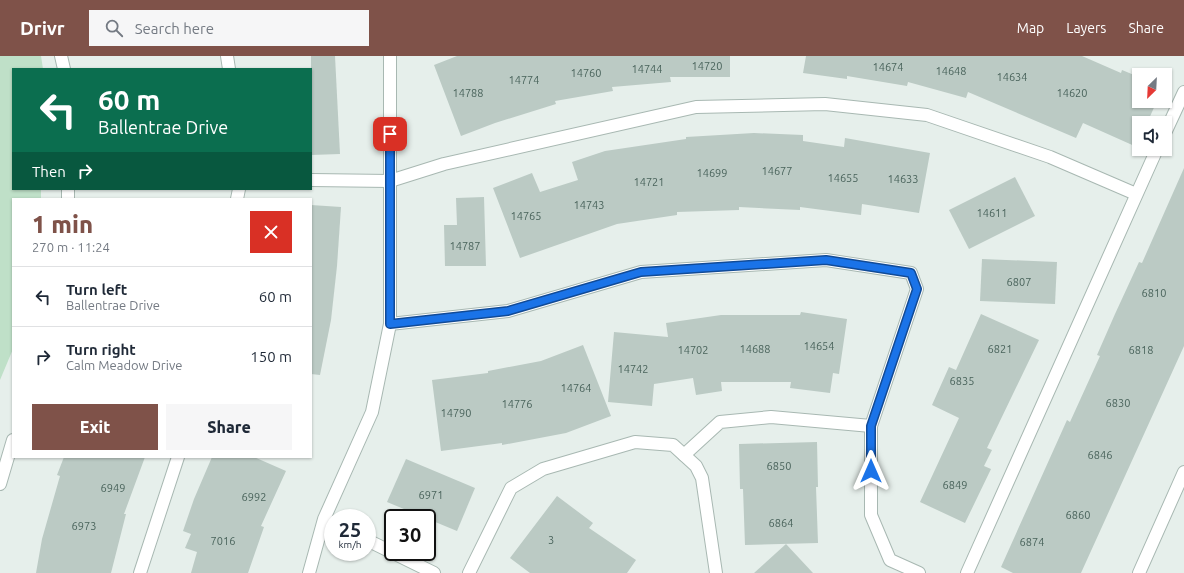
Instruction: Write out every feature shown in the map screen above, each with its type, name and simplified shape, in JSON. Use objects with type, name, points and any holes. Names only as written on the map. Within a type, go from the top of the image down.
[{"type":"street","points":[[61,56],[64,68]]},
{"type":"street","points":[[227,56],[229,68]]},
{"type":"street","points":[[334,509],[372,412],[390,324],[390,56]]},
{"type":"street","points":[[1172,118],[1184,92]]},
{"type":"street","points":[[312,180],[390,181],[444,164],[696,107],[825,104],[927,115],[1050,157],[1136,194]]},
{"type":"street","points":[[967,573],[1154,156]]},
{"type":"street","points":[[390,324],[508,311],[641,272],[826,260],[911,273],[917,289],[871,426],[871,515],[890,560],[919,573]]},
{"type":"street","points":[[684,455],[720,422],[771,417],[871,426]]},
{"type":"street","points":[[469,573],[511,488],[543,469],[634,442],[673,446],[696,466],[702,478],[716,573]]},
{"type":"street","points":[[0,484],[12,443]]},
{"type":"street","points":[[140,573],[178,458]]},
{"type":"street","points":[[1139,573],[1184,472]]},
{"type":"street","points":[[309,573],[324,535]]},
{"type":"street","points":[[376,544],[434,573]]},
{"type":"green space","points":[[0,56],[41,56],[43,68],[12,68],[12,190],[41,190],[41,198],[12,198],[12,351],[0,380]]},
{"type":"building","points":[[311,56],[335,56],[340,154],[312,155]]},
{"type":"building","points":[[457,56],[730,56],[730,77],[670,77],[671,82],[612,87],[613,91],[555,101],[556,104],[495,123],[461,136],[434,65]]},
{"type":"building","points":[[806,56],[1082,56],[1121,73],[1122,70],[1132,74],[1132,108],[1154,108],[1150,116],[1132,116],[1132,145],[1083,123],[1076,138],[968,92],[966,98],[908,82],[907,86],[847,76],[847,79],[803,73]]},
{"type":"building","points":[[754,133],[803,135],[803,141],[844,147],[845,138],[930,153],[919,213],[862,204],[861,215],[800,207],[800,210],[739,207],[739,210],[677,212],[677,215],[617,224],[520,258],[493,188],[532,173],[540,192],[578,180],[572,162],[605,151],[686,139],[686,137]]},
{"type":"building","points":[[1184,168],[1184,346],[1081,573],[1013,573],[1001,567],[1067,420],[1070,422],[1100,356],[1097,355],[1115,314],[1139,262],[1142,263]]},
{"type":"building","points":[[1015,177],[1035,216],[969,249],[949,210]]},
{"type":"building","points":[[484,197],[486,266],[445,266],[444,225],[457,225],[456,198]]},
{"type":"building","points":[[312,205],[341,207],[337,266],[331,320],[320,375],[312,374]]},
{"type":"building","points":[[982,259],[1057,262],[1055,304],[980,301]]},
{"type":"building","points":[[801,312],[847,319],[839,374],[833,373],[830,393],[790,388],[791,382],[721,382],[722,391],[696,395],[693,378],[654,384],[652,406],[608,402],[614,332],[668,337],[666,323],[721,315],[800,315]]},
{"type":"building","points":[[981,314],[1039,340],[987,448],[992,450],[984,466],[991,469],[965,523],[920,502],[959,418],[932,405],[949,367],[956,370]]},
{"type":"building","points":[[583,345],[611,416],[566,433],[502,445],[502,443],[441,451],[432,380],[488,373],[488,371],[541,361]]},
{"type":"building","points":[[817,442],[818,487],[816,487],[818,543],[745,545],[743,489],[740,489],[739,444]]},
{"type":"building","points":[[64,458],[145,458],[124,514],[126,514],[111,573],[36,573],[42,539],[60,476],[57,475]]},
{"type":"building","points":[[212,458],[256,458],[286,471],[261,526],[264,527],[248,573],[191,573],[197,552],[185,548],[191,534],[183,531],[194,499]]},
{"type":"building","points":[[406,459],[475,488],[457,531],[436,522],[436,509],[404,509],[387,502]]},
{"type":"building","points":[[557,496],[593,523],[589,528],[636,560],[627,573],[530,573],[510,558]]},
{"type":"building","points":[[786,544],[813,573],[754,573]]},
{"type":"route","points":[[390,134],[390,324],[508,311],[641,272],[826,260],[911,273],[917,289],[871,426],[871,471]]}]
